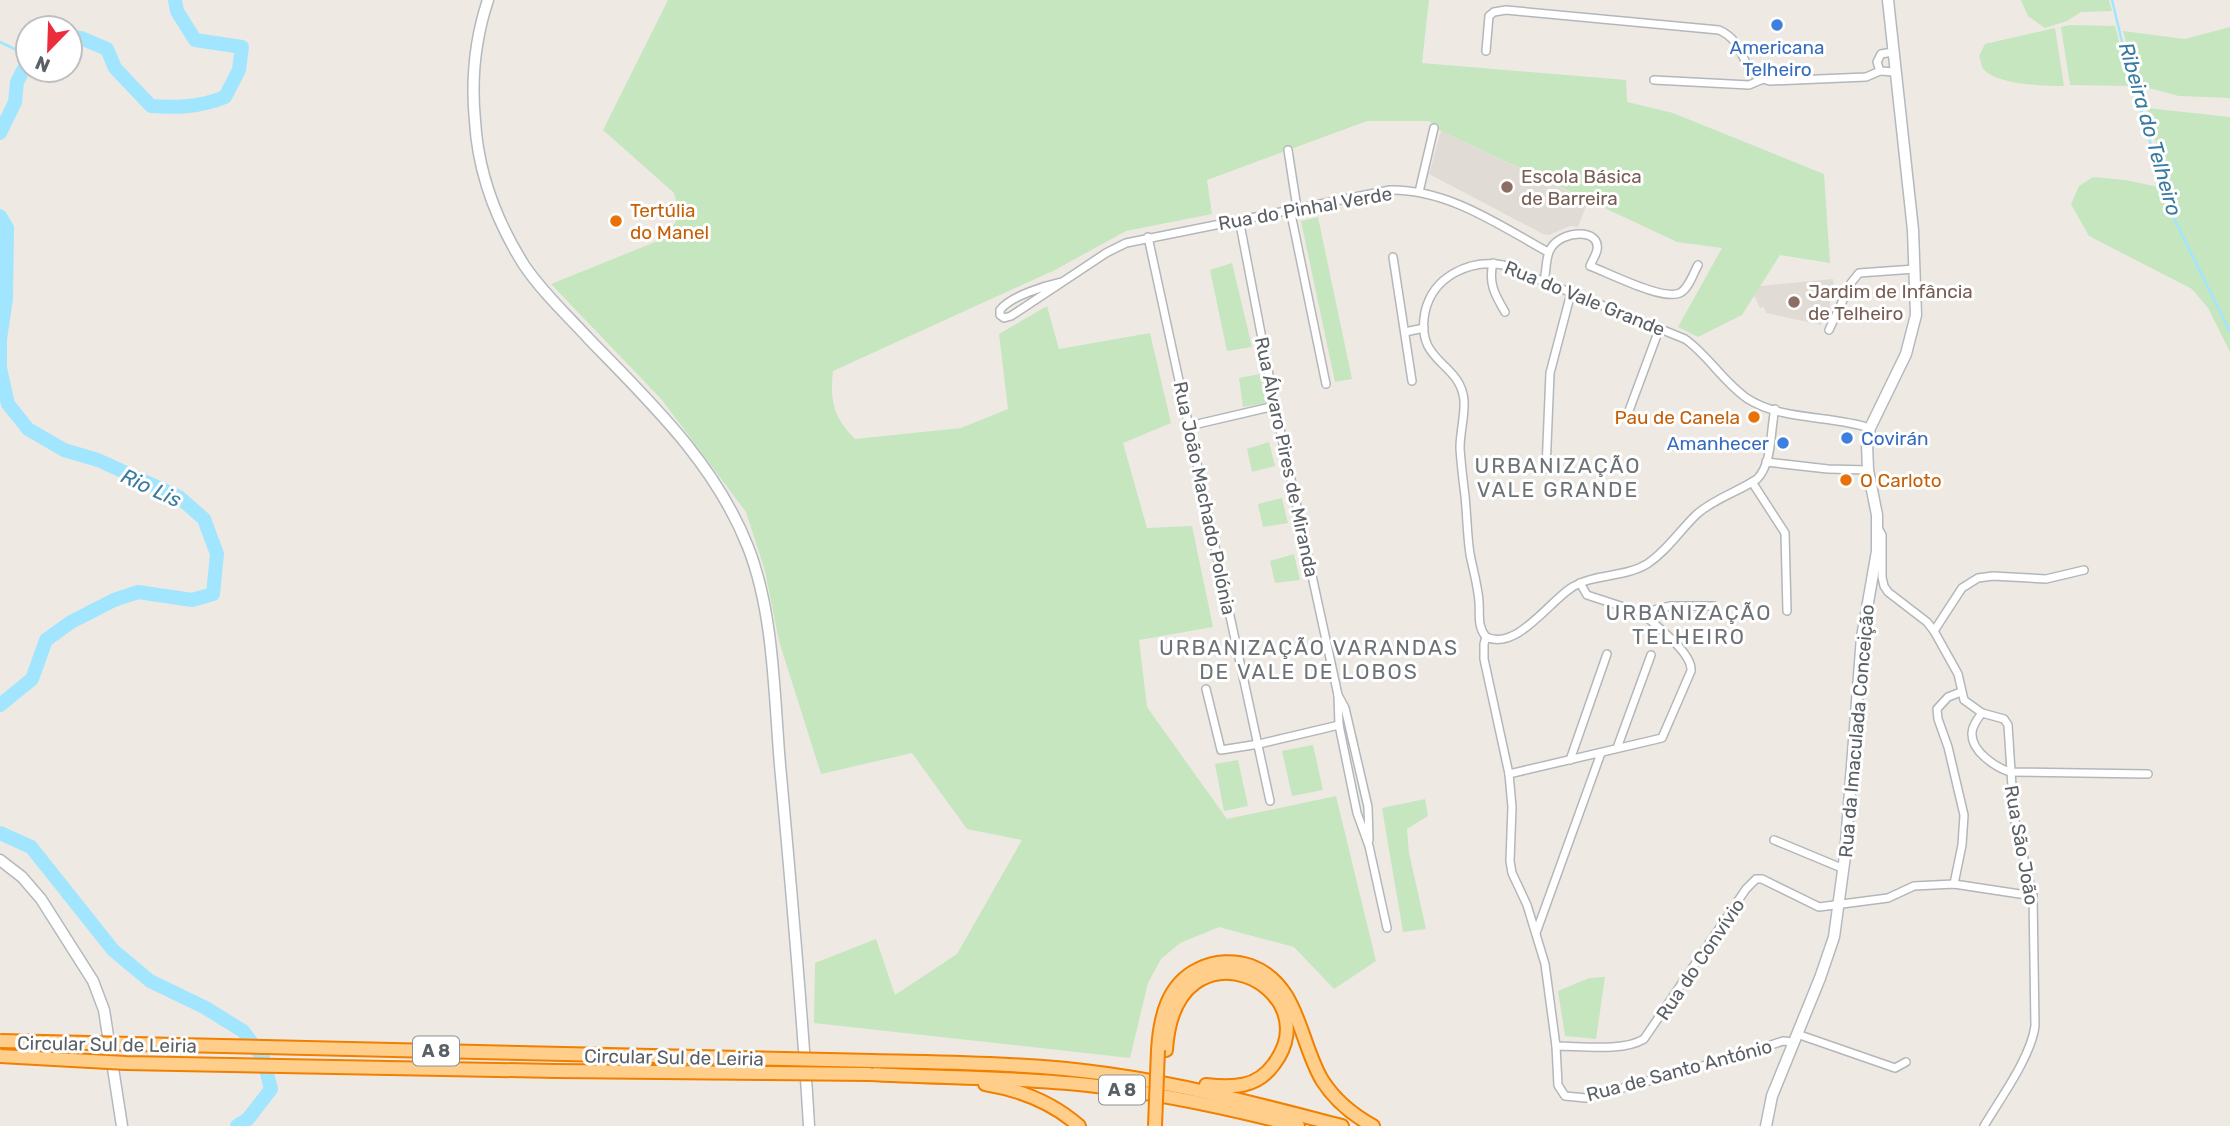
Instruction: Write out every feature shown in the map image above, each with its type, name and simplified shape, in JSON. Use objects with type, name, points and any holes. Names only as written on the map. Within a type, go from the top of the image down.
[{"type":"highway","points":[[1155,1126],[1164,1008],[1181,982],[1194,971],[1215,964],[1236,963],[1267,974],[1285,993],[1323,1081],[1350,1111],[1373,1126]]},
{"type":"highway","points":[[1163,1126],[1162,1050],[1181,997],[1194,984],[1215,974],[1240,973],[1268,988],[1284,1015],[1286,1034],[1282,1052],[1274,1066],[1259,1079],[1231,1088],[1191,1083],[1175,1085]]},
{"type":"highway","name":"Circular Sul de Leiria","points":[[0,1041],[1038,1067],[1105,1073],[1175,1085],[1342,1126]]},
{"type":"highway","name":"Circular Sul de Leiria","points":[[0,1056],[125,1063],[342,1068],[988,1077],[1088,1085],[1175,1098],[1298,1126]]},
{"type":"highway","points":[[943,1078],[1000,1086],[1032,1096],[1058,1110],[1079,1126]]},
{"type":"main road","points":[[488,0],[475,53],[473,106],[482,169],[489,194],[504,228],[524,264],[544,289],[698,457],[726,501],[754,565],[769,635],[795,925],[809,1126]]},
{"type":"main road","name":"Rua da Imaculada Conceição","points":[[1766,1126],[1772,1096],[1834,937],[1844,869],[1862,637],[1877,551],[1875,504],[1866,450],[1870,428],[1900,367],[1916,315],[1915,269],[1888,0]]},
{"type":"main road","points":[[0,860],[22,877],[41,899],[93,981],[104,1010],[122,1126]]},
{"type":"street","points":[[1486,51],[1489,16],[1494,12],[1506,10],[1708,28],[1728,34],[1736,41],[1749,69],[1761,80]]},
{"type":"street","points":[[1880,71],[1878,58],[1881,54],[1893,52]]},
{"type":"street","points":[[1654,80],[1749,85],[1761,80],[1866,77],[1880,71],[1895,72]]},
{"type":"street","points":[[1419,192],[1434,128]]},
{"type":"street","points":[[1287,150],[1293,209],[1326,384]]},
{"type":"street","name":"Rua do Pinhal Verde","points":[[1062,282],[1117,247],[1148,237],[1390,190],[1419,192],[1449,200],[1548,251]]},
{"type":"street","name":"Rua Álvaro Pires de Miranda","points":[[1239,219],[1275,406],[1338,695],[1339,725],[1356,813],[1369,846],[1387,928]]},
{"type":"street","points":[[1544,280],[1548,251],[1560,238],[1576,233],[1593,239],[1598,249],[1590,266],[1659,293],[1672,295],[1684,290],[1698,265]]},
{"type":"street","name":"Rua João Machado Polónia","points":[[1148,237],[1270,801]]},
{"type":"street","points":[[1393,257],[1412,381]]},
{"type":"street","name":"Rua do Vale Grande","points":[[1424,328],[1427,307],[1438,285],[1452,273],[1480,263],[1503,265],[1660,327],[1695,346],[1748,398],[1775,409],[1870,428]]},
{"type":"street","points":[[1493,263],[1490,276],[1493,292],[1505,312]]},
{"type":"street","points":[[1829,330],[1851,283],[1859,273],[1915,269]]},
{"type":"street","points":[[1062,282],[1011,316],[1004,318],[1000,315],[1000,310],[1006,304],[1062,282]]},
{"type":"street","points":[[1546,469],[1550,373],[1571,293]]},
{"type":"street","points":[[1627,416],[1660,327]]},
{"type":"street","points":[[1405,332],[1424,328],[1424,338],[1430,352],[1457,380],[1463,396],[1460,446],[1480,626],[1486,637],[1497,640],[1526,627],[1580,583],[1643,566],[1659,555],[1698,513],[1762,474],[1775,409]]},
{"type":"street","points":[[1189,426],[1275,406]]},
{"type":"street","points":[[1766,462],[1868,470]]},
{"type":"street","points":[[1752,482],[1785,533],[1787,611]]},
{"type":"street","name":"Rua São João","points":[[1877,527],[1882,535],[1884,586],[1934,631],[1958,674],[1964,700],[1982,713],[2004,719],[2008,725],[2014,817],[2033,896],[2034,1035],[1984,1126]]},
{"type":"street","points":[[1934,631],[1962,588],[1978,578],[1993,576],[2046,579],[2084,570]]},
{"type":"street","points":[[1509,774],[1662,738],[1691,671],[1692,665],[1684,652],[1642,613],[1587,595],[1580,583]]},
{"type":"street","points":[[1642,613],[1670,606],[1714,606]]},
{"type":"street","points":[[1486,637],[1483,644],[1484,659],[1509,774],[1512,873],[1527,905],[1545,964],[1556,1046]]},
{"type":"street","points":[[1570,760],[1607,654]]},
{"type":"street","points":[[1617,748],[1651,655]]},
{"type":"street","points":[[1206,689],[1221,750],[1339,725]]},
{"type":"street","points":[[1954,884],[1962,845],[1964,815],[1937,709],[1948,697],[1961,692]]},
{"type":"street","name":"Rua Álvaro Pires de Miranda","points":[[1338,695],[1345,708],[1368,807],[1369,846]]},
{"type":"street","points":[[1982,713],[1972,732],[1975,745],[1997,767],[2010,772],[2148,774]]},
{"type":"street","points":[[1536,933],[1601,753]]},
{"type":"street","points":[[1774,840],[1844,869]]},
{"type":"street","name":"Rua do Convívio","points":[[1556,1046],[1622,1046],[1634,1045],[1644,1039],[1746,889],[1756,880],[1762,879],[1819,907],[1839,906]]},
{"type":"street","points":[[1839,906],[1888,898],[1914,886],[1954,884],[2033,896]]},
{"type":"street","points":[[1795,1038],[1895,1068],[1906,1062]]},
{"type":"street","name":"Rua de Santo António","points":[[1556,1046],[1558,1085],[1565,1096],[1586,1098],[1795,1038]]},
{"type":"shaded area","name":"Escola Básica de Barreira","points":[[1441,131],[1588,201],[1578,227],[1570,226],[1549,235],[1543,234],[1429,174]]},
{"type":"shaded area","name":"Jardim de Infância de Telheiro","points":[[1833,279],[1835,298],[1830,299],[1830,308],[1824,309],[1821,325],[1766,313],[1764,307],[1760,308],[1754,295],[1760,286]]},
{"type":"green space","points":[[668,0],[1429,0],[1422,63],[1626,80],[1627,102],[1673,113],[1824,174],[1830,263],[1780,255],[1742,315],[1698,337],[1678,327],[1722,248],[1677,242],[1441,131],[1429,121],[1367,121],[1207,180],[1212,214],[1126,231],[1055,270],[833,371],[835,408],[842,423],[855,439],[961,428],[1008,409],[999,334],[1047,306],[1059,349],[1150,333],[1171,423],[1123,443],[1147,528],[1192,526],[1213,627],[1139,640],[1147,707],[1227,819],[1336,796],[1376,961],[1334,989],[1294,947],[1219,927],[1180,943],[1161,959],[1148,983],[1130,1058],[814,1023],[815,963],[876,939],[895,995],[957,954],[1022,840],[967,829],[912,753],[821,774],[779,641],[765,571],[746,512],[662,400],[551,284],[660,240],[676,222],[678,206],[674,193],[603,130]]},
{"type":"green space","points":[[2021,0],[2109,0],[2112,11],[2081,12],[2067,21],[2045,28],[2028,16]]},
{"type":"green space","points":[[2115,26],[2131,86],[2070,85],[2061,27]]},
{"type":"green space","points":[[2230,27],[2230,98],[2179,96],[2137,85],[2123,31],[2185,39]]},
{"type":"green space","points":[[2055,28],[2064,86],[2008,81],[1997,78],[1982,67],[1979,56],[1985,44]]},
{"type":"green space","points":[[2147,108],[2230,117],[2230,352],[2208,308],[2192,289],[2089,236],[2071,204],[2079,186],[2093,177],[2168,189]]},
{"type":"green space","points":[[1318,217],[1352,379],[1335,382],[1301,221]]},
{"type":"green space","points":[[1232,263],[1252,347],[1227,351],[1210,270]]},
{"type":"green space","points":[[1260,374],[1266,403],[1243,407],[1239,378]]},
{"type":"green space","points":[[1269,442],[1275,466],[1252,472],[1247,449]]},
{"type":"green space","points":[[1282,498],[1288,523],[1263,527],[1258,504]]},
{"type":"green space","points":[[1294,554],[1300,580],[1275,583],[1270,561]]},
{"type":"green space","points":[[1313,745],[1323,790],[1292,796],[1282,751]]},
{"type":"green space","points":[[1238,760],[1248,806],[1224,811],[1215,764]]},
{"type":"green space","points":[[1425,799],[1428,816],[1407,829],[1409,853],[1426,929],[1403,932],[1382,808]]},
{"type":"green space","points":[[1605,977],[1596,1039],[1565,1036],[1558,991],[1589,978]]},
{"type":"waterway","name":"Rio Lis","points":[[84,39],[107,49],[115,68],[151,106],[189,106],[225,97],[239,70],[242,47],[195,40],[177,11],[175,0]]},
{"type":"waterway","name":"Ribeira do Telheiro","points":[[2112,0],[2169,208],[2230,332]]},
{"type":"waterway","points":[[0,42],[14,49]]},
{"type":"waterway","name":"Rio Lis","points":[[0,133],[15,102],[17,84]]},
{"type":"waterway","name":"Rio Lis","points":[[0,216],[7,228],[6,299],[0,339],[0,368],[8,404],[28,429],[64,450],[98,460],[179,497],[204,519],[217,554],[213,594],[192,600],[138,592],[114,600],[71,622],[46,640],[32,679],[0,705]]},
{"type":"waterway","name":"Rio Lis","points":[[0,833],[31,847],[113,950],[150,981],[204,1007],[243,1031],[263,1058],[271,1089],[248,1119],[237,1126]]},
{"type":"place","name":"Americana Telheiro","points":[[1777,25]]},
{"type":"place","name":"Escola Básica de Barreira","points":[[1507,187]]},
{"type":"place","name":"Tertúlia do Manel","points":[[616,221]]},
{"type":"place","name":"Jardim de Infância de Telheiro","points":[[1794,302]]},
{"type":"place","name":"Pau de Canela","points":[[1754,417]]},
{"type":"place","name":"Covirán","points":[[1847,438]]},
{"type":"place","name":"Amanhecer","points":[[1783,443]]},
{"type":"place","name":"O Carloto","points":[[1846,480]]},
{"type":"district","name":"URBANIZAÇÃO VALE GRANDE","points":[[1558,478]]},
{"type":"district","name":"URBANIZAÇÃO TELHEIRO","points":[[1689,625]]},
{"type":"district","name":"URBANIZAÇÃO VARANDAS DE VALE DE LOBOS","points":[[1309,660]]}]
